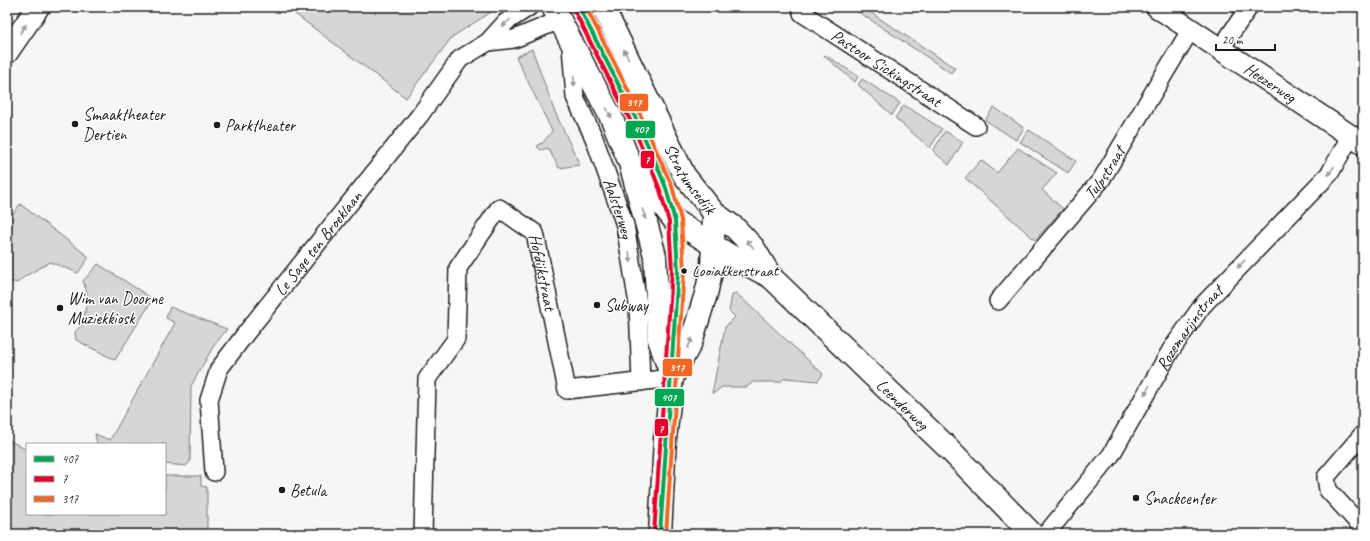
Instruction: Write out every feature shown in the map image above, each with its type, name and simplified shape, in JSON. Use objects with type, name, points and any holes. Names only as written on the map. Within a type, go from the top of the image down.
[{"type":"main road","points":[[7,52],[38,7]]},
{"type":"main road","name":"Stratumsedijk","points":[[603,7],[684,174],[714,213],[714,244]]},
{"type":"main road","points":[[556,13],[612,119],[630,163]]},
{"type":"main road","name":"Leenderweg","points":[[630,163],[676,221],[729,255],[771,277]]},
{"type":"main road","name":"Aalsterweg","points":[[630,163],[655,256],[659,339],[672,378]]},
{"type":"main road","name":"Leenderweg","points":[[714,213],[735,228],[753,247],[771,277],[852,357],[950,450],[1032,534]]},
{"type":"main road","name":"Aalsterweg","points":[[660,534],[665,439],[672,378],[691,342],[706,294],[712,268],[714,244]]},
{"type":"street","name":"Le Sage ten Broeklaan","points":[[214,472],[209,400],[219,369],[420,115],[460,59],[488,42],[506,22],[529,7]]},
{"type":"street","name":"Pastoor Sickingstraat","points":[[806,7],[802,13],[976,126]]},
{"type":"street","name":"Heezerweg","points":[[1157,7],[1221,48],[1357,140]]},
{"type":"street","points":[[1221,48],[1249,7]]},
{"type":"street","name":"Le Sage ten Broeklaan","points":[[488,42],[514,39],[556,13]]},
{"type":"street","name":"Tulpstraat","points":[[998,301],[1101,180],[1192,29]]},
{"type":"street","name":"Aalsterweg","points":[[571,42],[575,97],[594,138],[625,225],[638,304],[641,382]]},
{"type":"street","name":"Rozemarijnstraat","points":[[1046,534],[1110,455],[1171,350],[1202,306],[1330,173],[1357,140]]},
{"type":"street","name":"Hofdijkstraat","points":[[423,534],[427,379],[456,339],[458,268],[499,208],[535,233],[567,390],[641,382]]},
{"type":"street","points":[[641,382],[672,378]]},
{"type":"street","points":[[1363,434],[1326,477],[1328,490],[1363,528]]},
{"type":"shaded area","points":[[286,7],[499,7],[452,37],[406,98]]},
{"type":"shaded area","points":[[851,7],[862,7],[955,68],[951,73]]},
{"type":"shaded area","points":[[532,49],[554,110],[580,165],[559,168],[548,148],[541,150],[537,147],[540,143],[542,144],[552,131],[516,57]]},
{"type":"shaded area","points":[[825,55],[858,76],[855,82],[824,56]]},
{"type":"shaded area","points":[[862,79],[900,103],[892,115],[858,85]]},
{"type":"shaded area","points":[[904,105],[942,129],[930,148],[895,118]]},
{"type":"shaded area","points":[[994,107],[1024,128],[1016,140],[985,120]]},
{"type":"shaded area","points":[[1029,130],[1076,161],[1068,173],[1020,142]]},
{"type":"shaded area","points":[[945,131],[963,142],[949,165],[933,151]]},
{"type":"shaded area","points":[[1018,148],[1057,173],[1042,190],[1063,209],[1035,240],[965,178],[981,160],[997,173]]},
{"type":"shaded area","points":[[20,204],[89,257],[78,273],[50,262],[24,277],[17,283],[7,280],[7,223]]},
{"type":"shaded area","points":[[98,264],[153,299],[115,360],[76,340],[75,332],[84,322],[87,292],[83,281]]},
{"type":"shaded area","points":[[736,293],[823,374],[818,381],[785,378],[780,382],[753,382],[747,387],[722,387],[712,393],[725,327],[735,317],[729,311],[732,295]]},
{"type":"shaded area","points":[[170,307],[227,329],[213,347],[191,386],[190,462],[186,466],[166,464],[166,443],[97,443],[95,434],[110,440],[175,323],[166,318]]},
{"type":"shaded area","points":[[7,439],[26,449],[26,515],[166,515],[166,476],[201,476],[201,486],[207,487],[207,534],[7,534]]},
{"type":"transit line","name":"407","points":[[579,7],[635,117],[658,168],[666,188],[675,221],[678,271],[660,534]]},
{"type":"transit line","name":"317","points":[[586,7],[640,114],[672,186],[681,220],[684,271],[666,534]]},
{"type":"transit line","name":"7","points":[[574,10],[630,120],[660,190],[669,222],[672,271],[654,534]]},
{"type":"place","name":"Smaaktheater Dertien","points":[[75,124]]},
{"type":"place","name":"Parktheater","points":[[217,125]]},
{"type":"place","name":"Looiakkerstraat","points":[[684,271]]},
{"type":"place","name":"Subway","points":[[597,305]]},
{"type":"place","name":"Wim van Doorne Muziekkiosk","points":[[60,308]]},
{"type":"place","name":"Betula","points":[[282,490]]},
{"type":"place","name":"Snackcenter","points":[[1136,498]]}]
